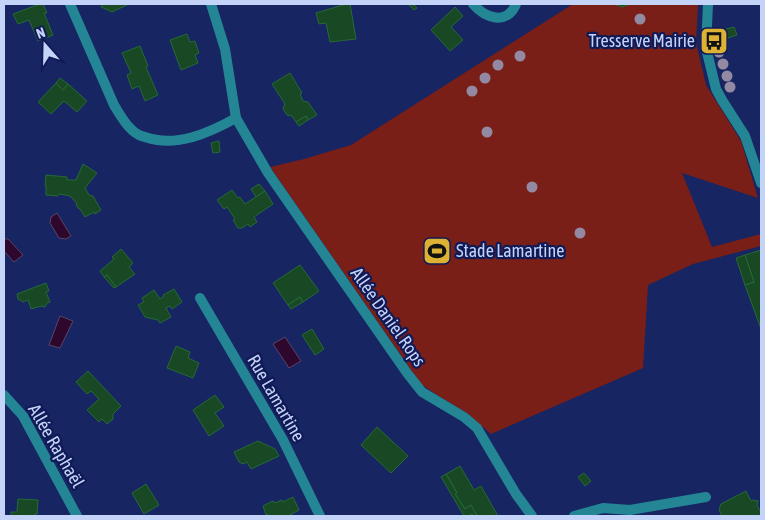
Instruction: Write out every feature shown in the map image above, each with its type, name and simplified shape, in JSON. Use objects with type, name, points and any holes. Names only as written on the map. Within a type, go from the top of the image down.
[{"type":"street","points":[[70,4],[114,105],[124,120],[133,131],[142,136],[151,140],[165,142],[180,141],[204,133],[236,118],[225,49],[211,4]]},
{"type":"street","points":[[473,4],[485,14],[499,18],[512,12],[516,4]]},
{"type":"street","points":[[708,4],[706,48],[716,89],[745,136],[761,183]]},
{"type":"street","name":"Allée Daniel Rops","points":[[236,118],[268,173],[407,373],[422,392],[464,417],[477,428],[516,494],[532,516]]},
{"type":"street","name":"Rue Lamartine","points":[[200,298],[283,440],[320,516]]},
{"type":"street","name":"Allée Raphaël","points":[[4,395],[23,416],[77,516]]},
{"type":"street","points":[[574,516],[603,508],[630,510],[706,497]]},
{"type":"shaded area","points":[[573,4],[698,4],[696,43],[706,85],[741,141],[758,198],[682,173],[712,247],[761,234],[761,246],[693,264],[648,285],[643,368],[491,434],[467,413],[421,384],[270,167],[351,145]]},
{"type":"shaded area","points":[[57,213],[71,236],[66,239],[59,238],[50,223],[51,217]]},
{"type":"shaded area","points":[[4,239],[8,239],[23,255],[14,262],[4,251]]},
{"type":"shaded area","points":[[60,316],[73,321],[60,348],[49,345]]},
{"type":"shaded area","points":[[285,337],[301,361],[289,368],[273,344]]},
{"type":"building","points":[[43,4],[47,13],[44,13],[53,35],[38,41],[29,20],[18,24],[13,14]]},
{"type":"building","points":[[103,4],[129,4],[112,12],[101,7]]},
{"type":"building","points":[[350,4],[356,39],[330,42],[326,23],[319,24],[316,13]]},
{"type":"building","points":[[408,4],[413,4],[417,8],[414,10]]},
{"type":"building","points":[[613,4],[630,4],[623,7]]},
{"type":"building","points":[[455,7],[463,16],[451,27],[463,40],[450,51],[431,30]]},
{"type":"building","points":[[734,27],[737,35],[725,39],[722,30]]},
{"type":"building","points":[[187,34],[190,42],[195,41],[199,53],[195,55],[198,63],[181,70],[170,40]]},
{"type":"building","points":[[140,46],[148,66],[146,67],[158,95],[145,101],[139,86],[132,89],[127,75],[131,73],[122,53]]},
{"type":"building","points":[[290,73],[302,93],[300,94],[303,101],[308,102],[317,115],[308,120],[306,116],[296,122],[292,116],[287,115],[283,109],[285,104],[272,84]]},
{"type":"building","points":[[60,78],[68,84],[63,90],[56,83]]},
{"type":"building","points":[[56,83],[63,90],[68,84],[87,101],[77,112],[64,101],[51,114],[38,102]]},
{"type":"building","points":[[306,116],[308,120],[299,126],[296,122]]},
{"type":"building","points":[[219,141],[220,152],[213,153],[211,143]]},
{"type":"building","points":[[83,164],[97,173],[85,188],[89,195],[93,196],[101,210],[85,217],[70,196],[60,194],[57,196],[46,195],[45,185],[46,175],[76,180]]},
{"type":"building","points":[[259,184],[265,191],[256,197],[251,189]]},
{"type":"building","points":[[232,190],[245,204],[265,191],[273,204],[254,217],[257,222],[250,227],[248,224],[238,228],[233,220],[235,219],[227,207],[224,209],[217,200]]},
{"type":"building","points":[[121,249],[133,263],[129,267],[135,274],[116,287],[107,275],[104,277],[100,271],[114,259],[112,257]]},
{"type":"building","points":[[761,250],[761,329],[745,285],[754,282],[745,255]]},
{"type":"building","points":[[745,255],[754,282],[745,285],[736,258]]},
{"type":"building","points":[[300,265],[319,291],[303,302],[300,297],[288,305],[273,283]]},
{"type":"building","points":[[107,275],[116,287],[114,288],[104,277]]},
{"type":"building","points":[[46,283],[49,291],[46,292],[50,302],[45,307],[41,306],[31,309],[28,300],[23,302],[18,299],[17,294]]},
{"type":"building","points":[[174,289],[182,302],[172,309],[170,306],[166,308],[171,317],[160,323],[158,320],[145,317],[138,305],[144,302],[142,298],[154,290],[160,299],[163,295]]},
{"type":"building","points":[[300,297],[303,302],[291,309],[288,305]]},
{"type":"building","points":[[312,329],[324,349],[315,355],[302,335]]},
{"type":"building","points":[[176,346],[190,352],[188,358],[199,363],[193,378],[167,368]]},
{"type":"building","points":[[88,371],[121,406],[113,414],[113,419],[107,424],[102,419],[99,422],[87,410],[99,399],[91,391],[87,394],[76,382]]},
{"type":"building","points":[[215,395],[224,407],[215,413],[224,426],[209,436],[193,410]]},
{"type":"building","points":[[377,427],[408,456],[391,473],[361,445]]},
{"type":"building","points":[[258,441],[275,449],[279,456],[251,469],[247,462],[243,464],[239,462],[234,452]]},
{"type":"building","points":[[460,466],[474,490],[481,486],[498,516],[477,516],[471,505],[465,509],[455,494],[457,493],[446,474]]},
{"type":"building","points":[[584,473],[591,481],[585,486],[578,477]]},
{"type":"building","points":[[446,474],[457,493],[455,494],[465,509],[471,505],[477,516],[472,514],[464,516],[441,477]]},
{"type":"building","points":[[146,484],[159,505],[144,514],[132,493]]},
{"type":"building","points":[[746,491],[751,501],[758,501],[757,505],[761,516],[722,516],[719,510],[721,504]]},
{"type":"building","points":[[293,497],[299,510],[288,516],[266,515],[263,506],[273,501],[275,503],[282,500],[283,502]]},
{"type":"building","points":[[18,499],[38,500],[37,514],[35,516],[11,516],[11,512],[17,512]]},
{"type":"place","name":"Tresserve Mairie","points":[[714,41]]},
{"type":"place","name":"Stade Lamartine","points":[[437,251]]}]
